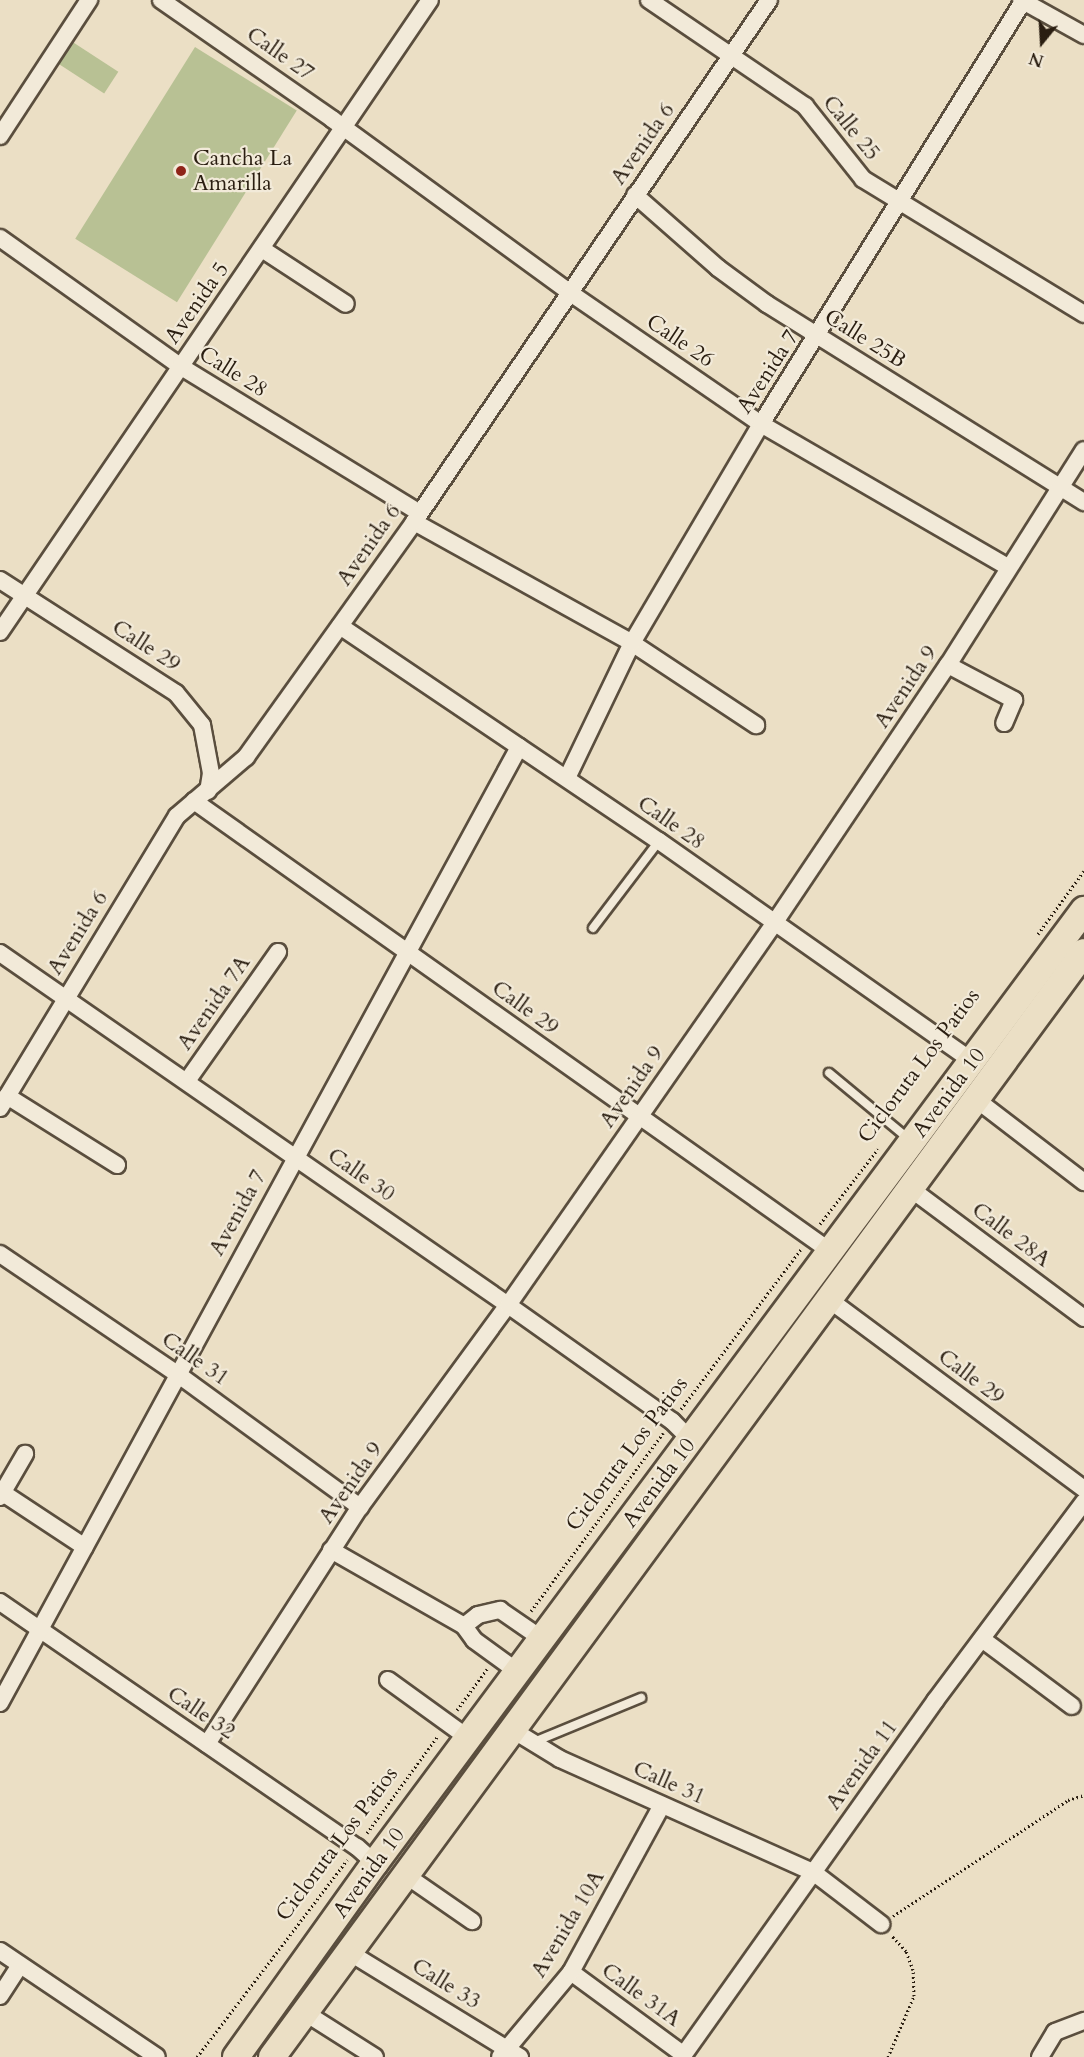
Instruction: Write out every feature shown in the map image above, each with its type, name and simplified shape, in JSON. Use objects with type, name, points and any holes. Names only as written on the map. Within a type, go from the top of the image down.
[{"type":"main road","name":"Avenida 10","points":[[236,2057],[366,1855],[468,1738],[518,1672],[532,1631],[691,1440],[820,1244],[903,1135],[973,1062],[1084,910]]},
{"type":"main road","name":"Avenida 10","points":[[272,2057],[347,1951],[511,1729],[831,1301],[1084,952]]},
{"type":"street","points":[[0,136],[90,0]]},
{"type":"street","name":"Calle 27","points":[[161,0],[342,126]]},
{"type":"street","name":"Avenida 5","points":[[0,632],[262,249],[342,126],[430,0]]},
{"type":"street","name":"Calle 25","points":[[649,0],[805,105],[863,179],[1084,314]]},
{"type":"street","name":"Avenida 6","points":[[3,1102],[177,816],[246,757],[417,517],[568,292],[769,0]]},
{"type":"street","points":[[1023,0],[1084,35]]},
{"type":"street","name":"Avenida 7","points":[[567,778],[632,643],[761,424],[818,336],[898,201],[1023,0]]},
{"type":"street","name":"Calle 26","points":[[342,126],[568,292],[761,424],[1008,567]]},
{"type":"street","name":"Calle 25B","points":[[635,195],[718,268],[818,336],[1084,502]]},
{"type":"street","name":"Calle 28","points":[[0,238],[180,366],[417,517],[632,643],[756,725]]},
{"type":"street","points":[[262,249],[346,304]]},
{"type":"street","name":"Avenida 9","points":[[207,1744],[360,1507],[508,1305],[773,925],[948,665],[1059,486],[1084,450]]},
{"type":"street","name":"Calle 29","points":[[0,580],[176,693],[202,725],[208,750],[208,791]]},
{"type":"street","name":"Calle 28","points":[[340,626],[659,841],[773,925],[973,1062]]},
{"type":"street","points":[[948,665],[1014,700],[1004,723]]},
{"type":"street","name":"Avenida 7","points":[[0,1703],[42,1631],[176,1372],[409,952],[519,747]]},
{"type":"street","name":"Calle 29","points":[[194,801],[820,1244]]},
{"type":"street","name":"Avenida 7A","points":[[187,1081],[278,952]]},
{"type":"street","name":"Calle 30","points":[[0,953],[508,1305],[672,1421],[691,1440]]},
{"type":"street","points":[[977,1100],[1084,1182]]},
{"type":"street","points":[[3,1102],[117,1165]]},
{"type":"street","name":"Calle 28A","points":[[912,1189],[1084,1318]]},
{"type":"street","name":"Calle 31","points":[[0,1254],[176,1372],[360,1507]]},
{"type":"street","name":"Calle 29","points":[[831,1301],[1084,1500]]},
{"type":"street","points":[[25,1454],[1,1495],[85,1547]]},
{"type":"street","name":"Avenida 11","points":[[683,2056],[813,1872],[1084,1500]]},
{"type":"street","points":[[332,1550],[464,1626],[495,1657],[518,1672]]},
{"type":"street","name":"Calle 32","points":[[0,1602],[366,1855]]},
{"type":"street","points":[[464,1626],[477,1615],[500,1610],[532,1631]]},
{"type":"street","points":[[982,1639],[1072,1706]]},
{"type":"street","points":[[388,1680],[468,1738]]},
{"type":"street","name":"Calle 31","points":[[511,1729],[560,1759],[813,1872],[881,1924]]},
{"type":"street","name":"Avenida 10A","points":[[509,2054],[571,1972],[662,1805]]},
{"type":"street","points":[[404,1874],[472,1921]]},
{"type":"street","points":[[0,1951],[157,2057]]},
{"type":"street","name":"Calle 33","points":[[347,1951],[509,2054]]},
{"type":"street","points":[[0,1996],[20,1965]]},
{"type":"street","name":"Calle 31A","points":[[571,1972],[683,2056]]},
{"type":"street","points":[[304,2012],[375,2057]]},
{"type":"street","points":[[1040,2057],[1055,2032],[1084,2021]]},
{"type":"lane","points":[[592,928],[659,841]]},
{"type":"lane","points":[[829,1073],[903,1135]]},
{"type":"lane","points":[[534,1742],[558,1736],[641,1698]]},
{"type":"path","points":[[1036,937],[1084,871]]},
{"type":"path","name":"Cicloruta Los Patios","points":[[532,1631],[672,1421],[820,1244],[903,1135]]},
{"type":"path","name":"Cicloruta Los Patios","points":[[198,2057],[366,1855],[447,1723],[495,1657]]},
{"type":"path","points":[[888,2057],[914,1996],[913,1970],[906,1951],[881,1924],[1068,1800],[1084,1795]]},
{"type":"green space","points":[[68,39],[118,72],[104,93],[54,61]]},
{"type":"green space","name":"Cancha La Amarilla","points":[[195,47],[297,111],[177,302],[75,239]]},
{"type":"place","name":"Cancha La Amarilla","points":[[181,171]]}]
